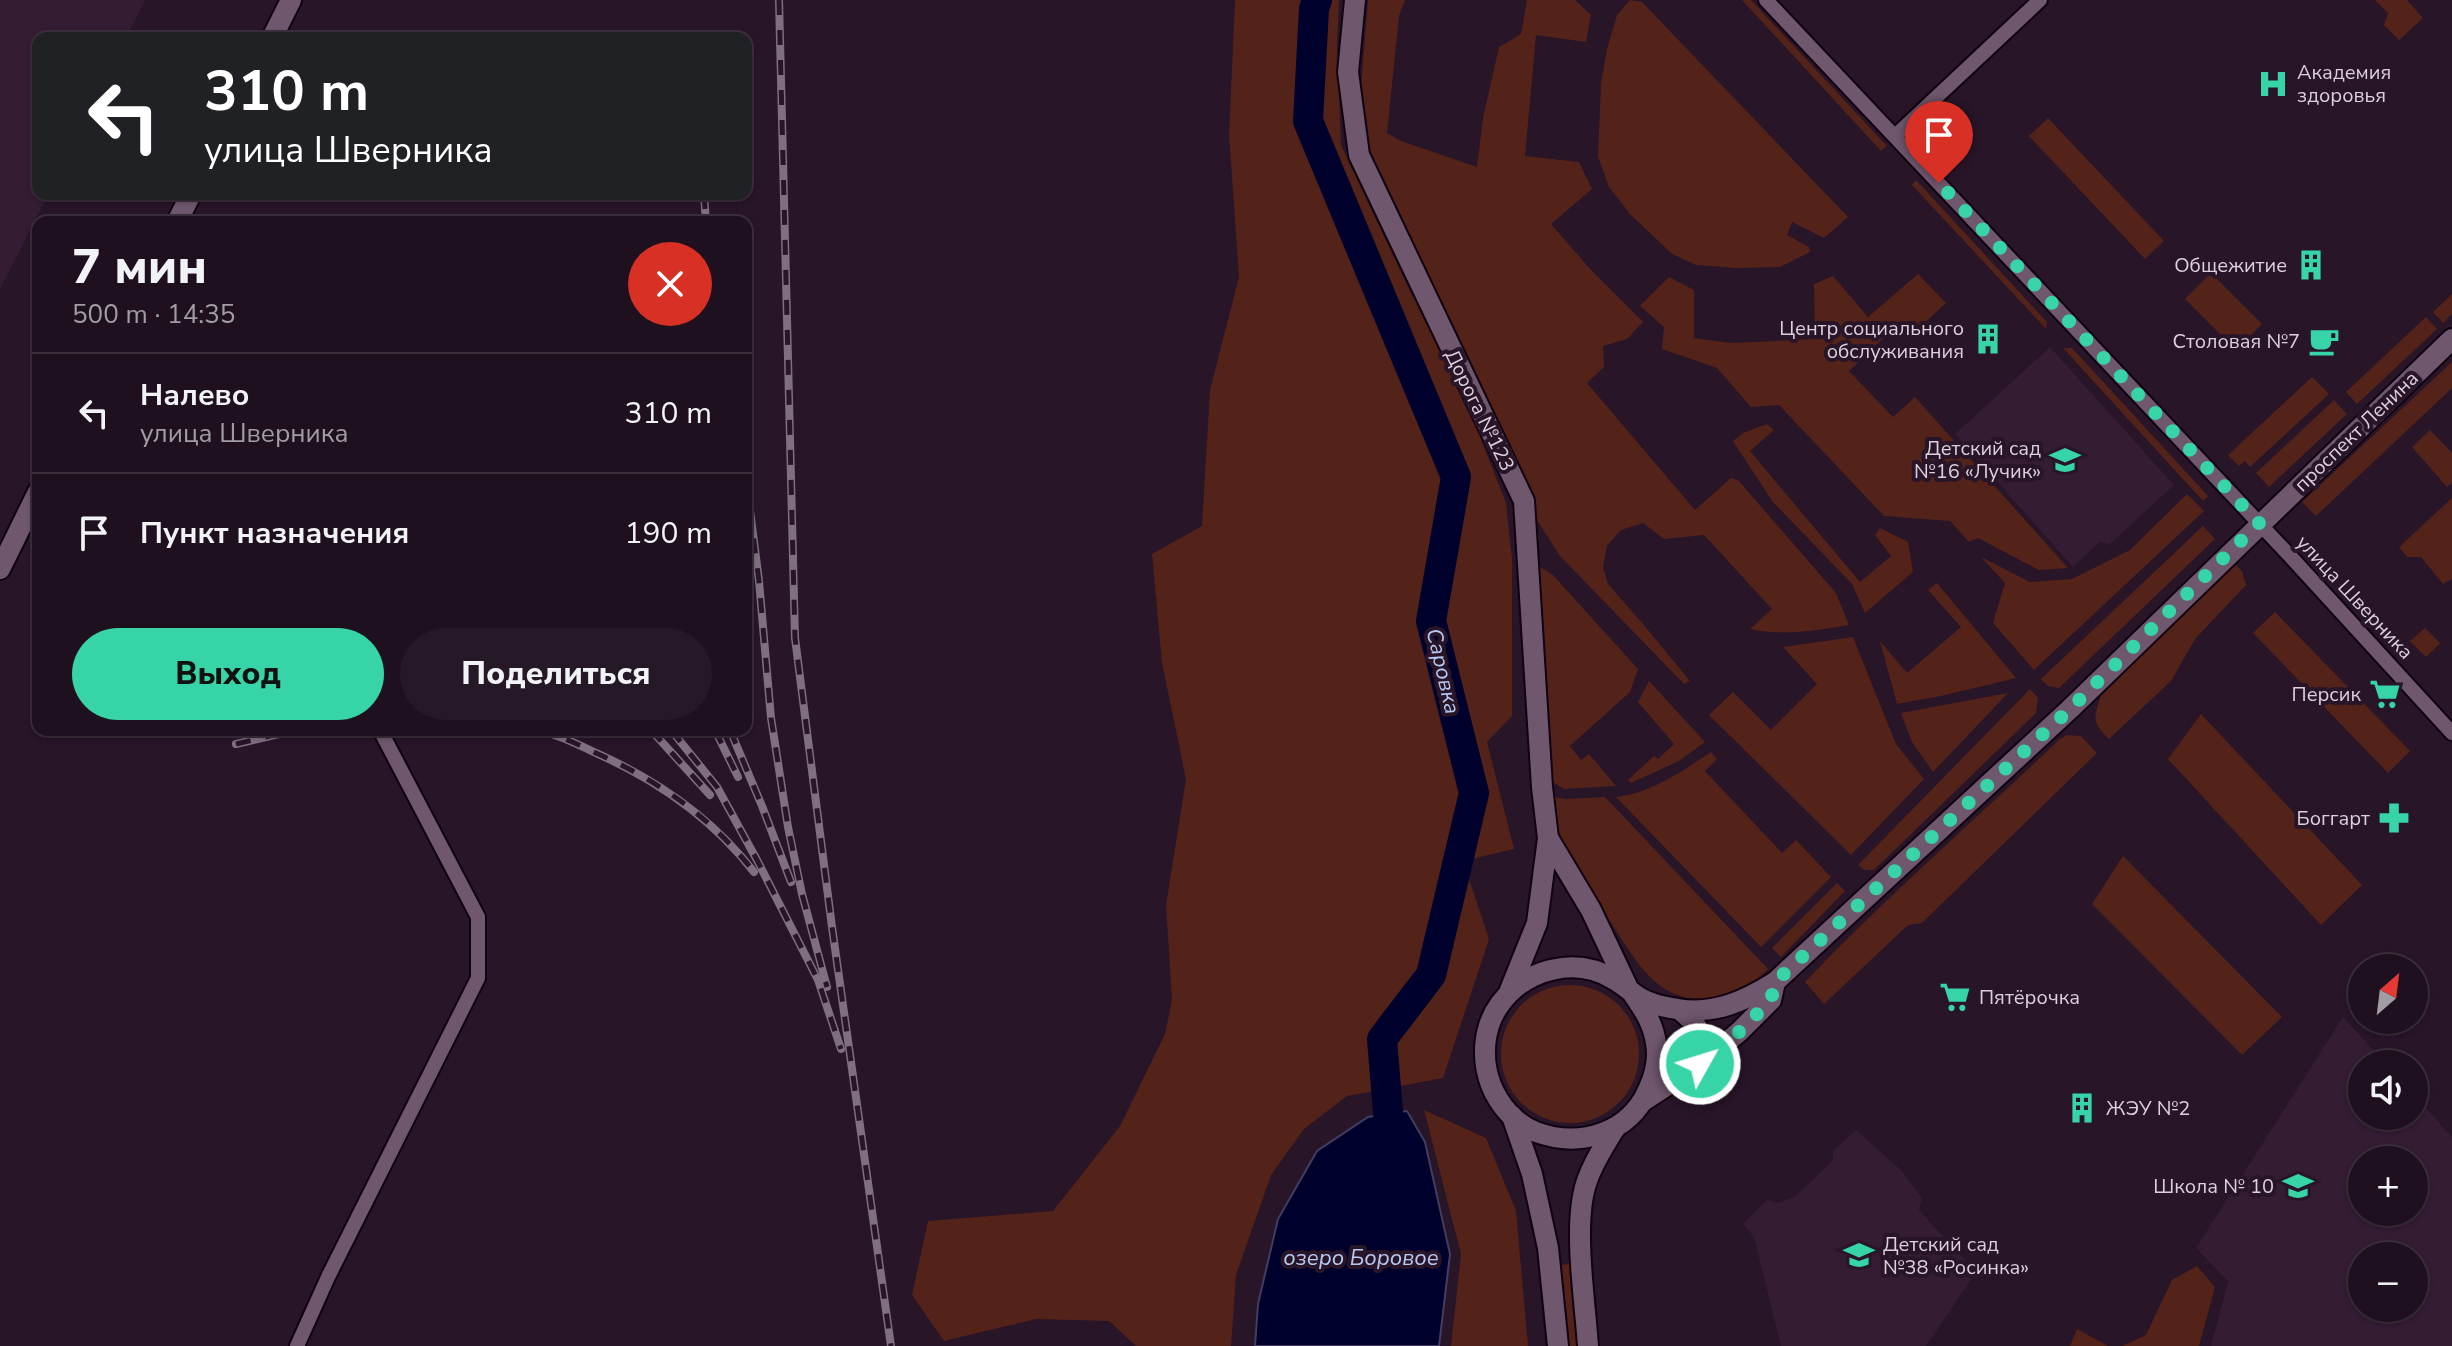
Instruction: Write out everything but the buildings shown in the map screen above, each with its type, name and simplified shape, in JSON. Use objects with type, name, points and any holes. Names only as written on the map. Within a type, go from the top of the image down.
[{"type":"main road","points":[[275,32],[291,0]]},
{"type":"main road","name":"Дорога №123","points":[[1355,0],[1348,72],[1359,155],[1524,501],[1548,838],[1537,923],[1509,994]]},
{"type":"main road","name":"проспект Ленина","points":[[1775,982],[2070,709],[2452,339]]},
{"type":"main road","points":[[0,569],[32,504]]},
{"type":"main road","name":"Дорога №123","points":[[1548,838],[1591,910],[1630,991]]},
{"type":"main road","points":[[1630,991],[1650,1018],[1657,1046],[1655,1074],[1643,1101],[1631,1116],[1595,1137],[1573,1140],[1551,1137],[1530,1129],[1512,1116],[1495,1094],[1485,1063],[1485,1044],[1497,1008],[1523,981],[1539,973],[1567,968],[1594,970],[1612,977],[1654,1005],[1680,1010],[1711,1010],[1749,999],[1775,982]]},
{"type":"main road","points":[[1643,1101],[1700,1064],[1739,1032],[1771,1000],[1775,982]]},
{"type":"main road","points":[[1680,1010],[1695,1022],[1702,1035],[1700,1064]]},
{"type":"main road","points":[[1512,1116],[1532,1174],[1548,1248],[1558,1346]]},
{"type":"main road","points":[[1588,1346],[1580,1229],[1583,1194],[1592,1169],[1615,1128]]},
{"type":"street","name":"улица Шверника","points":[[1766,0],[2259,523],[2452,733]]},
{"type":"street","points":[[1895,136],[2040,0]]},
{"type":"street","points":[[297,1346],[328,1277],[478,978],[478,917],[383,736]]},
{"type":"shaded area","points":[[0,0],[145,0],[129,32],[32,32],[32,200],[45,200],[37,216],[32,216],[32,226],[0,289]]},
{"type":"shaded area","points":[[1235,0],[1339,0],[1337,46],[1341,145],[1470,411],[1506,503],[1512,559],[1512,716],[1487,742],[1514,849],[1463,861],[1489,939],[1443,1078],[1347,1096],[1304,1129],[1271,1175],[1236,1275],[1231,1346],[1136,1346],[1109,1321],[1036,1319],[944,1341],[912,1295],[928,1221],[1053,1211],[1120,1126],[1165,1034],[1172,1000],[1166,905],[1186,779],[1162,663],[1152,554],[1202,526],[1210,390],[1239,277],[1229,135]]},
{"type":"shaded area","points":[[1368,0],[1405,0],[1399,16],[1387,133],[1401,141],[1477,167],[1483,118],[1499,47],[1521,34],[1527,0],[1575,0],[1591,15],[1586,42],[1536,35],[1525,156],[1579,162],[1592,189],[1551,224],[1643,322],[1627,339],[1603,346],[1604,367],[1587,383],[1695,510],[1731,478],[1738,480],[1836,593],[1849,625],[1812,631],[1750,629],[1772,609],[1704,535],[1664,539],[1643,523],[1621,530],[1607,546],[1603,567],[1608,584],[1690,681],[1684,684],[1560,556],[1535,517],[1512,460],[1368,155],[1361,87]]},
{"type":"shaded area","points":[[1630,0],[1642,2],[1848,217],[1824,238],[1792,222],[1787,235],[1809,247],[1810,252],[1780,267],[1696,265],[1672,254],[1630,214],[1609,187],[1598,157],[1601,83],[1617,15]]},
{"type":"shaded area","points":[[1742,0],[1751,0],[1887,146],[1881,151]]},
{"type":"shaded area","points":[[2375,0],[2407,0],[2423,18],[2399,40],[2384,25],[2388,13]]},
{"type":"shaded area","points":[[2048,118],[2164,241],[2145,259],[2029,136]]},
{"type":"shaded area","points":[[1916,180],[2047,322],[2046,329],[1912,185]]},
{"type":"shaded area","points":[[2211,273],[2262,324],[2236,350],[2185,299]]},
{"type":"shaded area","points":[[1918,274],[1946,303],[1907,339],[1895,327],[1849,371],[1893,417],[1915,397],[2068,568],[2039,570],[1978,538],[1969,542],[1950,521],[1884,516],[1779,405],[1751,407],[1717,368],[1662,349],[1664,327],[1640,306],[1669,277],[1694,290],[1694,338],[1731,343],[1815,339],[1814,284],[1833,276],[1868,317]]},
{"type":"shaded area","points":[[2452,294],[2452,314],[2443,323],[2433,312]]},
{"type":"shaded area","points":[[2426,317],[2437,329],[2357,404],[2346,392]]},
{"type":"shaded area","name":"Детский сад №16 «Лучик»","points":[[2050,347],[2174,485],[2110,544],[2100,542],[2073,567],[1955,434]]},
{"type":"shaded area","points":[[2063,348],[2072,348],[2208,496],[2203,501]]},
{"type":"shaded area","points":[[2452,362],[2452,388],[2316,516],[2302,502]]},
{"type":"shaded area","points":[[2312,377],[2329,394],[2250,467],[2245,461],[2239,466],[2228,455]]},
{"type":"shaded area","points":[[2334,400],[2347,414],[2269,487],[2256,473]]},
{"type":"shaded area","points":[[1767,424],[1774,430],[1750,451],[1860,582],[1891,556],[1875,535],[1880,528],[1908,542],[1913,572],[1865,613],[1852,584],[1772,501],[1733,441],[1743,433]]},
{"type":"shaded area","points":[[2430,430],[2452,453],[2452,483],[2447,487],[2412,447]]},
{"type":"shaded area","points":[[2187,494],[2204,511],[2034,670],[1993,623],[2005,583],[1981,557],[2030,582],[2072,579],[2130,550]]},
{"type":"shaded area","points":[[2452,498],[2452,579],[2443,584],[2421,557],[2407,557],[2399,547]]},
{"type":"shaded area","points":[[2203,526],[2215,539],[2059,688],[2048,686],[2041,679]]},
{"type":"shaded area","points":[[1535,564],[1552,574],[1638,669],[1630,692],[1570,746],[1581,760],[1589,754],[1616,786],[1564,789],[1546,778]]},
{"type":"shaded area","points":[[2235,564],[2242,571],[2246,585],[2195,639],[2171,681],[2109,739],[2096,720],[2101,696]]},
{"type":"shaded area","points":[[1937,583],[2016,678],[1897,704],[1880,641],[1907,673],[1961,627],[1928,590]]},
{"type":"shaded area","points":[[2275,612],[2410,751],[2388,773],[2253,633]]},
{"type":"shaded area","points":[[2425,628],[2440,643],[2426,657],[2410,641]]},
{"type":"shaded area","points":[[1853,637],[1896,744],[1924,779],[1851,855],[1709,715],[1733,692],[1771,730],[1817,684],[1783,647]]},
{"type":"shaded area","points":[[1649,681],[1705,742],[1679,761],[1631,783],[1628,780],[1654,756],[1658,759],[1674,744],[1638,702]]},
{"type":"shaded area","points":[[2030,689],[2038,698],[2036,713],[1874,870],[1864,870],[1858,865]]},
{"type":"shaded area","points":[[2008,693],[1933,772],[1912,742],[1901,713]]},
{"type":"shaded area","points":[[2201,714],[2362,885],[2321,925],[2168,759]]},
{"type":"shaded area","points":[[2067,735],[2081,736],[2097,753],[1922,923],[1908,925],[1824,1004],[1805,982],[1899,889]]},
{"type":"shaded area","points":[[1711,752],[1717,759],[1705,771],[1782,853],[1796,840],[1831,877],[1761,947],[1616,797],[1654,786]]},
{"type":"shaded area","points":[[1550,796],[1565,799],[1605,797],[1768,969],[1744,988],[1716,998],[1695,999],[1678,995],[1650,977],[1571,861],[1553,823]]},
{"type":"shaded area","points":[[2123,856],[2282,1017],[2242,1055],[2092,904]]},
{"type":"shaded area","points":[[1837,883],[1845,891],[1781,957],[1772,948]]},
{"type":"shaded area","points":[[1570,985],[1597,990],[1619,1005],[1634,1027],[1639,1054],[1634,1081],[1619,1103],[1597,1118],[1570,1123],[1543,1118],[1521,1103],[1506,1081],[1501,1054],[1506,1027],[1521,1005],[1543,990]]},
{"type":"shaded area","name":"Школа № 10","points":[[2343,1017],[2348,1022],[2348,1034],[2359,1034],[2373,1050],[2348,1050],[2348,1130],[2428,1130],[2428,1110],[2452,1137],[2452,1346],[2211,1346],[2228,1281],[2196,1248]]},
{"type":"shaded area","points":[[1424,1110],[1486,1138],[1516,1211],[1528,1346],[1451,1346],[1461,1254]]},
{"type":"shaded area","name":"Детский сад №38 «Росинка»","points":[[1856,1130],[1902,1171],[1922,1198],[1919,1210],[1976,1272],[1926,1346],[1781,1346],[1754,1237],[1743,1224],[1767,1200],[1779,1203],[1797,1195],[1833,1160],[1833,1151]]},
{"type":"shaded area","points":[[1569,1264],[1577,1346],[1568,1346],[1560,1265]]},
{"type":"shaded area","points":[[2197,1266],[2215,1287],[2199,1346],[2122,1346],[2146,1335],[2172,1280]]},
{"type":"shaded area","points":[[2077,1329],[2108,1346],[2070,1346]]},
{"type":"water","name":"озеро Боровое","points":[[1407,1111],[1425,1142],[1450,1254],[1439,1346],[1255,1346],[1258,1304],[1278,1219],[1317,1151],[1368,1117]]},
{"type":"waterway","name":"Саровка","points":[[1317,0],[1308,121],[1456,477],[1431,621],[1474,793],[1431,975],[1382,1039],[1390,1137],[1387,1154]]},
{"type":"railway","points":[[779,0],[795,638],[891,1346]]},
{"type":"railway","points":[[704,200],[706,216]]},
{"type":"railway","points":[[752,526],[771,718],[788,827],[827,987]]},
{"type":"railway","points":[[236,744],[270,736]]},
{"type":"railway","points":[[558,736],[619,764],[663,789],[702,818],[754,872]]},
{"type":"railway","points":[[656,736],[710,795]]},
{"type":"railway","points":[[676,736],[717,787],[757,860],[818,980],[841,1049]]},
{"type":"railway","points":[[718,736],[738,777]]},
{"type":"railway","points":[[733,736],[791,882]]},
{"type":"place","name":"Академия здоровья","points":[[2273,84]]},
{"type":"place","name":"Общежитие","points":[[2311,265]]},
{"type":"place","name":"Центр социального обслуживания","points":[[1988,339]]},
{"type":"place","name":"Столовая №7","points":[[2324,341]]},
{"type":"place","name":"Детский сад №16 «Лучик»","points":[[2065,460]]},
{"type":"place","name":"Персик","points":[[2385,694]]},
{"type":"place","name":"Боггарт","points":[[2394,818]]},
{"type":"place","name":"Пятёрочка","points":[[1955,997]]},
{"type":"place","name":"ЖЭУ №2","points":[[2082,1108]]},
{"type":"place","name":"Школа № 10","points":[[2298,1186]]},
{"type":"place","name":"Детский сад №38 «Росинка»","points":[[1859,1255]]},
{"type":"route","points":[[1700,1064],[1771,1000],[1775,982],[2070,709],[2259,523],[1939,183]]}]
